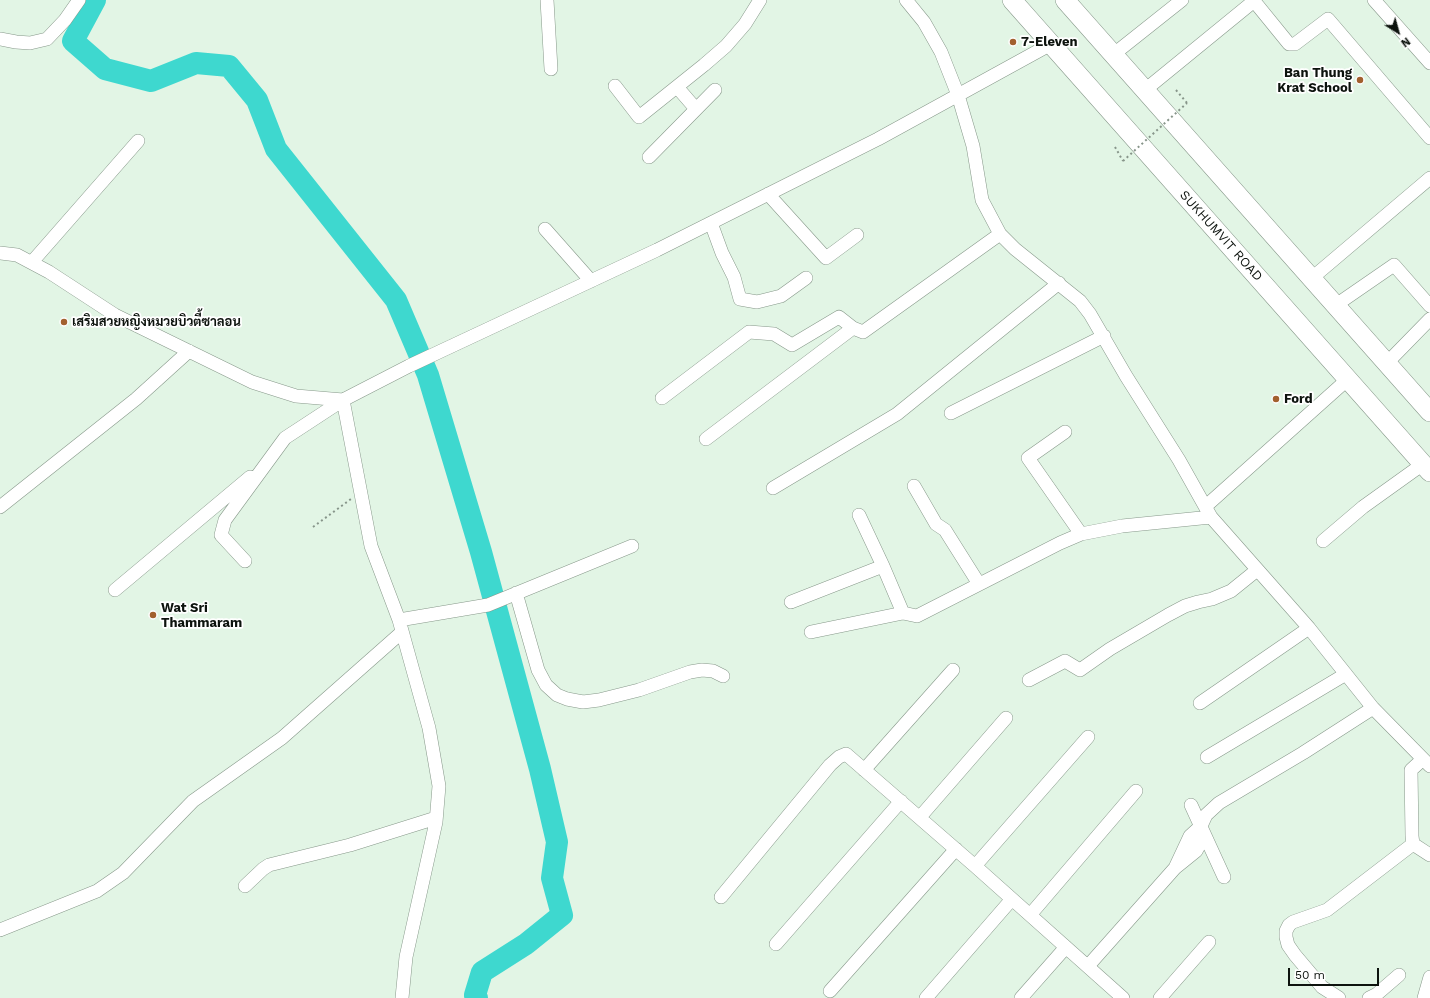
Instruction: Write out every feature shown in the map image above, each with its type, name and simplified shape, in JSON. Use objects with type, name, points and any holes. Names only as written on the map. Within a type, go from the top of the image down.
[{"type":"highway","name":"SUKHUMVIT ROAD","points":[[1012,0],[1426,468]]},
{"type":"highway","points":[[1066,0],[1430,412]]},
{"type":"street","points":[[0,39],[30,43],[46,39],[65,20],[78,0]]},
{"type":"street","points":[[547,0],[551,69]]},
{"type":"street","points":[[615,86],[639,117],[726,46],[745,24],[760,0]]},
{"type":"street","points":[[906,0],[924,22],[941,52],[958,95],[973,146],[982,200],[1000,234],[1015,249],[1080,301],[1104,336],[1126,376],[1180,460],[1208,512],[1309,628],[1373,708],[1427,763],[1411,770],[1413,844]]},
{"type":"street","points":[[1114,54],[1182,0]]},
{"type":"street","points":[[1374,0],[1430,63]]},
{"type":"street","points":[[1145,90],[1254,1],[1289,44],[1295,44],[1328,19],[1430,138]]},
{"type":"street","points":[[244,561],[222,536],[225,520],[284,438],[343,400],[409,366],[657,250],[711,223],[878,139],[1051,44]]},
{"type":"street","points":[[677,87],[696,109]]},
{"type":"street","points":[[649,157],[715,90]]},
{"type":"street","points":[[32,262],[138,141]]},
{"type":"street","points":[[1312,278],[1430,178]]},
{"type":"street","points":[[768,194],[826,258],[857,235]]},
{"type":"street","points":[[711,223],[722,253],[734,277],[740,299],[756,302],[780,296],[806,278]]},
{"type":"street","points":[[545,229],[591,281]]},
{"type":"street","points":[[662,398],[748,332],[774,334],[792,345],[839,317],[853,328],[864,332],[1000,234]]},
{"type":"street","points":[[0,253],[17,255],[32,262],[50,272],[115,315],[252,382],[296,396],[343,400]]},
{"type":"street","points":[[1336,305],[1394,265],[1430,306]]},
{"type":"street","points":[[773,488],[897,414],[1059,283]]},
{"type":"street","points":[[1387,363],[1430,319]]},
{"type":"street","points":[[706,439],[853,328]]},
{"type":"street","points":[[951,413],[1104,336]]},
{"type":"street","points":[[0,507],[136,399],[189,350]]},
{"type":"street","points":[[810,632],[903,613],[917,616],[1060,543],[1081,534],[1208,512],[1348,379]]},
{"type":"street","points":[[343,400],[371,546],[401,626],[429,728],[439,786],[436,818],[406,957],[402,998]]},
{"type":"street","points":[[1065,432],[1028,458],[1081,534]]},
{"type":"street","points":[[115,590],[265,465]]},
{"type":"street","points":[[1323,541],[1363,507],[1426,468]]},
{"type":"street","points":[[914,486],[936,524],[945,530],[978,584]]},
{"type":"street","points":[[859,515],[903,613]]},
{"type":"street","points":[[0,930],[97,891],[123,873],[192,801],[282,738],[401,626],[488,605],[632,546]]},
{"type":"street","points":[[791,602],[883,566]]},
{"type":"street","points":[[1029,680],[1065,661],[1080,670],[1110,649],[1185,606],[1212,599],[1231,591],[1257,570]]},
{"type":"street","points":[[510,596],[538,670],[546,685],[557,695],[562,697],[583,702],[599,700],[639,690],[690,672],[702,670],[713,671],[723,676]]},
{"type":"street","points":[[1200,703],[1309,628]]},
{"type":"street","points":[[864,770],[953,670]]},
{"type":"street","points":[[1207,757],[1346,674]]},
{"type":"street","points":[[1088,966],[1175,868],[1193,855],[1202,838],[1201,826],[1206,815],[1219,803],[1303,753],[1373,708]]},
{"type":"street","points":[[920,817],[1006,718]]},
{"type":"street","points":[[975,866],[1088,737]]},
{"type":"street","points":[[721,897],[830,765],[839,757],[846,754],[1012,898],[1121,997]]},
{"type":"street","points":[[1030,915],[1136,791]]},
{"type":"street","points":[[776,944],[901,801]]},
{"type":"street","points":[[1191,805],[1224,877]]},
{"type":"street","points":[[245,886],[262,869],[269,865],[350,845],[436,818]]},
{"type":"street","points":[[1413,844],[1430,854]]},
{"type":"street","points":[[1339,998],[1322,987],[1295,955],[1288,945],[1286,931],[1289,925],[1293,922],[1327,910],[1413,844]]},
{"type":"street","points":[[830,991],[956,849]]},
{"type":"street","points":[[926,998],[1012,898]]},
{"type":"street","points":[[1160,998],[1209,942]]},
{"type":"street","points":[[1022,998],[1066,947]]},
{"type":"street","points":[[1369,998],[1378,994],[1399,975]]},
{"type":"street","points":[[1424,998],[1430,977]]},
{"type":"path","points":[[1115,147],[1123,161],[1187,103],[1176,90]]},
{"type":"path","points":[[313,527],[361,492]]},
{"type":"waterway","points":[[95,0],[73,41],[105,69],[151,81],[196,63],[229,66],[257,100],[276,149],[396,300],[428,375],[481,552],[540,769],[557,842],[552,878],[562,915],[526,944],[482,972],[475,995],[477,998]]},
{"type":"place","name":"7-Eleven","points":[[1013,42]]},
{"type":"place","name":"Ban Thung Krat School","points":[[1360,80]]},
{"type":"place","name":"เสริมสวยหญิงหมวยบิวตี้ซาลอน","points":[[64,322]]},
{"type":"place","name":"Ford","points":[[1276,399]]},
{"type":"place","name":"Wat Sri Thammaram","points":[[153,615]]}]
